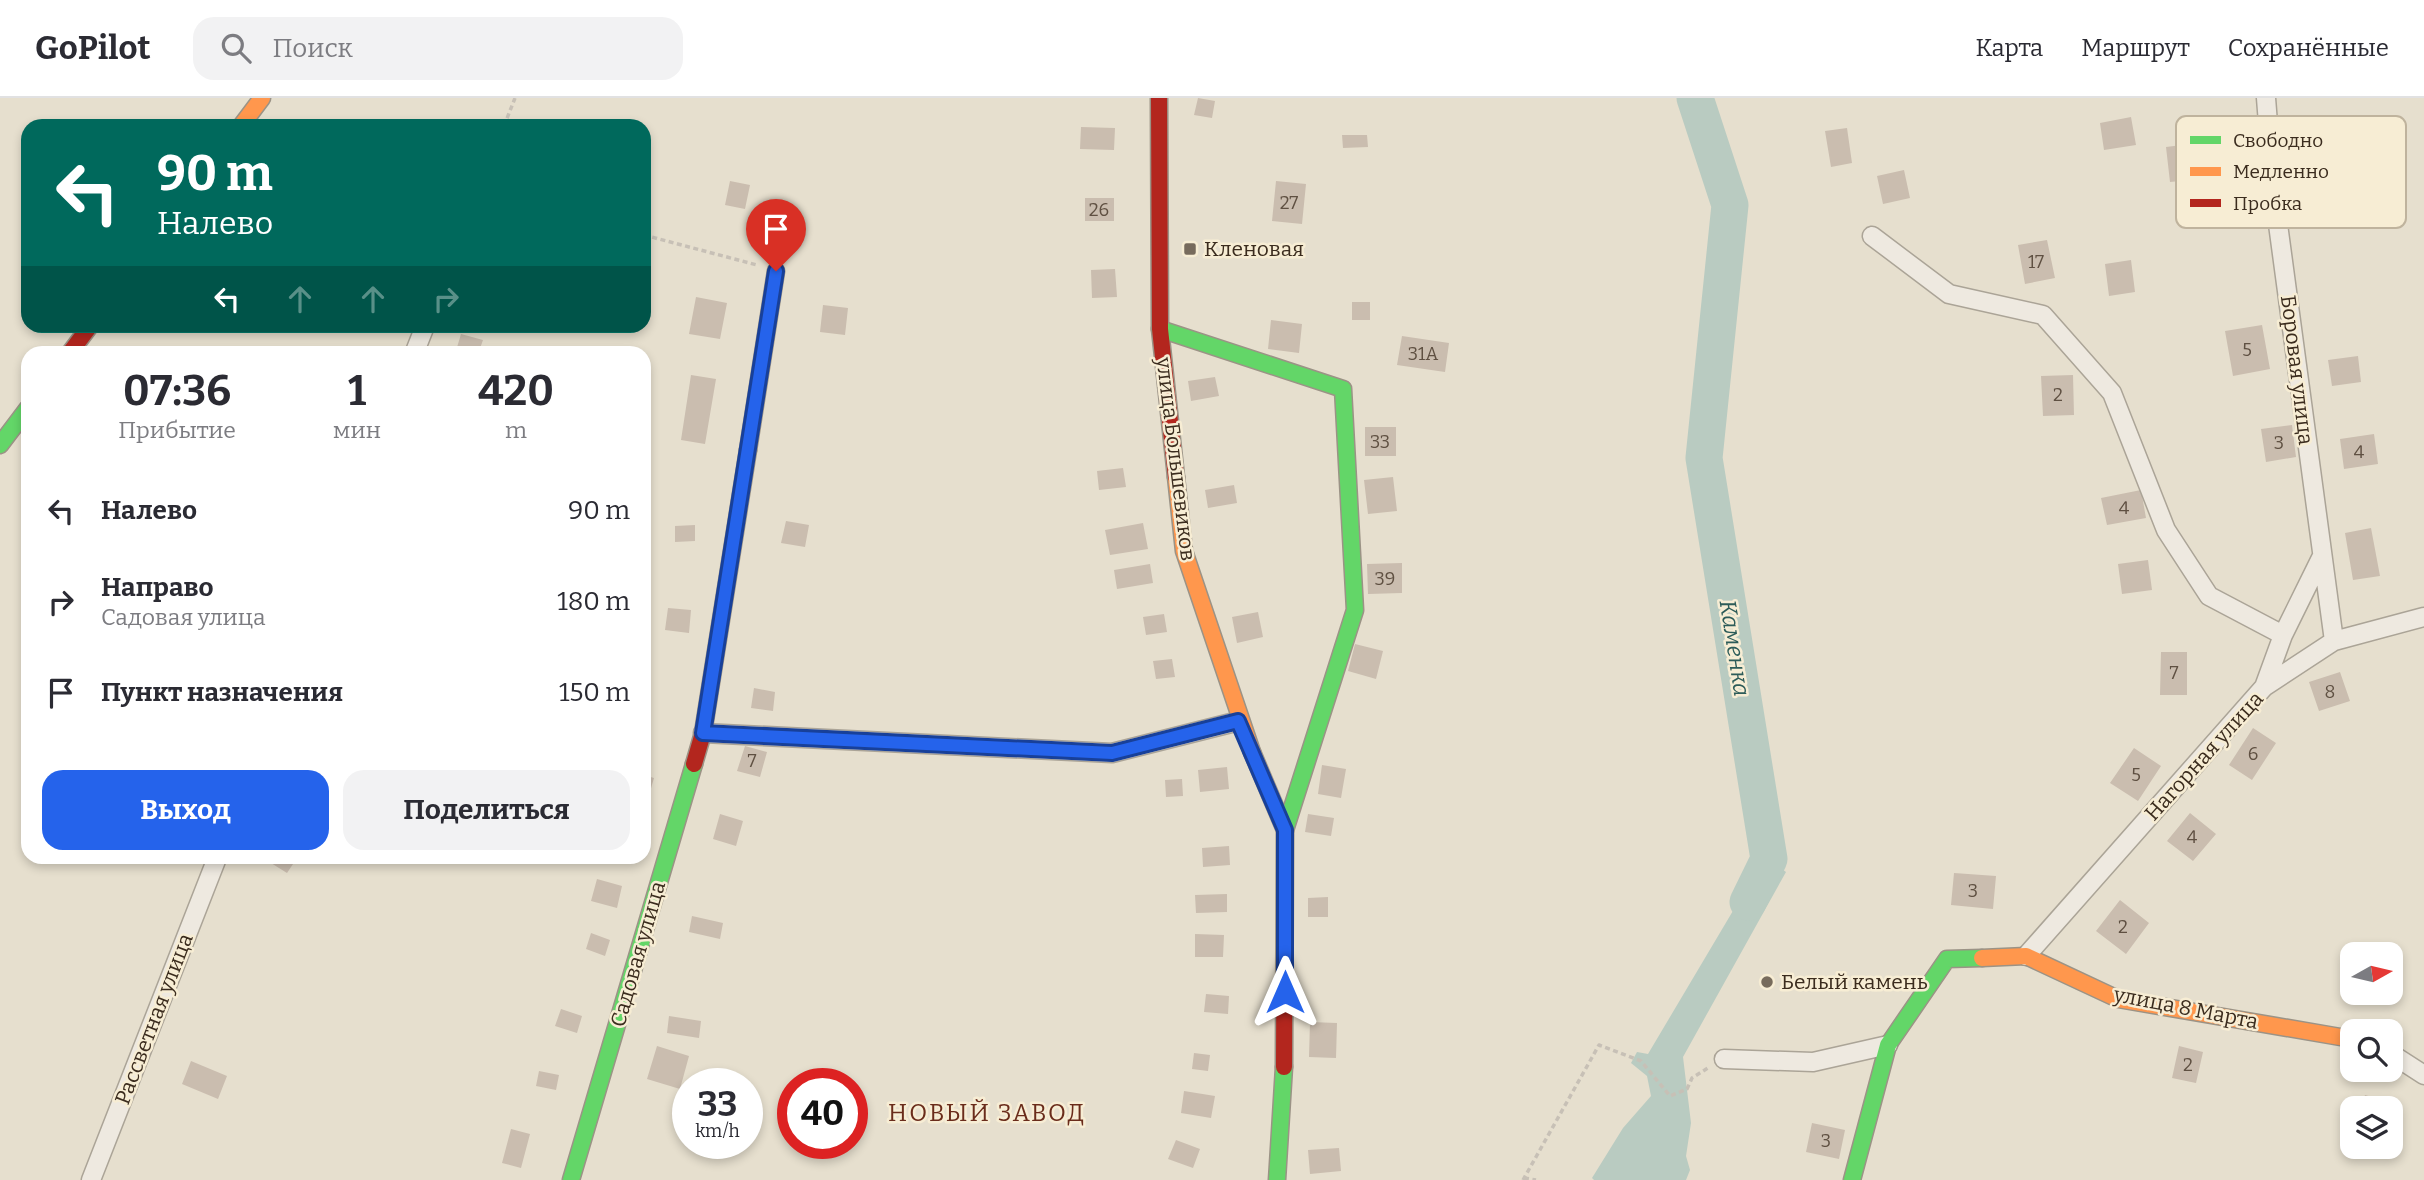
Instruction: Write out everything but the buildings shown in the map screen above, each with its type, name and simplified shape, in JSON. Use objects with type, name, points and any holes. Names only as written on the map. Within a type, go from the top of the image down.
[{"type":"street","points":[[246,119],[262,98]]},
{"type":"street","name":"улица Большевиков","points":[[1159,98],[1160,329],[1184,551],[1238,721],[1285,830],[1285,1046],[1277,1180]]},
{"type":"street","name":"Боровая улица","points":[[2266,98],[2267,116]]},
{"type":"street","name":"Боровая улица","points":[[2278,228],[2334,641]]},
{"type":"street","points":[[1872,236],[1949,294],[2043,315],[2112,393],[2166,530],[2209,596],[2283,635]]},
{"type":"street","name":"Садовая улица","points":[[571,1180],[703,733],[776,271]]},
{"type":"street","points":[[1160,329],[1343,389],[1355,610],[1285,830]]},
{"type":"street","points":[[0,445],[21,417]]},
{"type":"street","points":[[2264,687],[2283,635],[2322,556]]},
{"type":"street","name":"Нагорная улица","points":[[2026,956],[2264,687],[2334,641],[2424,617]]},
{"type":"street","points":[[703,733],[1112,753],[1238,721]]},
{"type":"street","name":"Рассветная улица","points":[[91,1180],[215,864]]},
{"type":"street","points":[[1852,1180],[1888,1045],[1947,959],[2026,956]]},
{"type":"street","name":"улица 8 Марта","points":[[2026,956],[2118,999],[2340,1036]]},
{"type":"street","points":[[1724,1059],[1813,1062],[1888,1045]]},
{"type":"street","points":[[2403,1061],[2424,1075]]},
{"type":"path","points":[[507,119],[515,98]]},
{"type":"path","points":[[651,237],[776,271]]},
{"type":"path","points":[[1536,1180],[1523,1179],[1599,1045],[1641,1062],[1670,1096],[1687,1089],[1692,1078]]},
{"type":"shaded area","points":[[1769,859],[1786,872],[1683,1057],[1691,1123],[1686,1156],[1690,1170],[1686,1180],[1594,1180],[1592,1178],[1623,1128],[1651,1096],[1647,1076],[1631,1063],[1637,1052],[1648,1054],[1740,899],[1748,861]]},
{"type":"waterway","name":"Каменка","points":[[1695,98],[1730,205],[1704,458],[1769,859],[1748,902]]},
{"type":"traffic: fast","points":[[1160,329],[1343,389],[1355,610],[1285,830]]},
{"type":"traffic: fast","points":[[0,445],[21,417]]},
{"type":"traffic: fast","points":[[571,1180],[694,764]]},
{"type":"traffic: fast","points":[[1852,1180],[1888,1045],[1947,959],[1982,958]]},
{"type":"traffic: fast","points":[[1277,1180],[1284,1067]]},
{"type":"traffic: slow","points":[[246,119],[262,98]]},
{"type":"traffic: slow","points":[[748,450],[776,271]]},
{"type":"traffic: slow","points":[[1176,477],[1184,551],[1252,752]]},
{"type":"traffic: slow","points":[[1982,958],[2026,956],[2118,999],[2340,1037]]},
{"type":"traffic: jam","points":[[1159,98],[1160,329],[1176,477]]},
{"type":"traffic: jam","points":[[75,346],[85,333]]},
{"type":"traffic: jam","points":[[694,764],[703,733],[748,450]]},
{"type":"traffic: jam","points":[[1252,752],[1285,830],[1284,1067]]},
{"type":"place","name":"Кленовая","points":[[1190,249]]},
{"type":"place","name":"Белый камень","points":[[1767,982]]},
{"type":"district","name":"НОВЫЙ ЗАВОД","points":[[987,1113]]},
{"type":"route","points":[[776,271],[703,733],[1112,753],[1238,721],[1285,830],[1285,992]]}]
